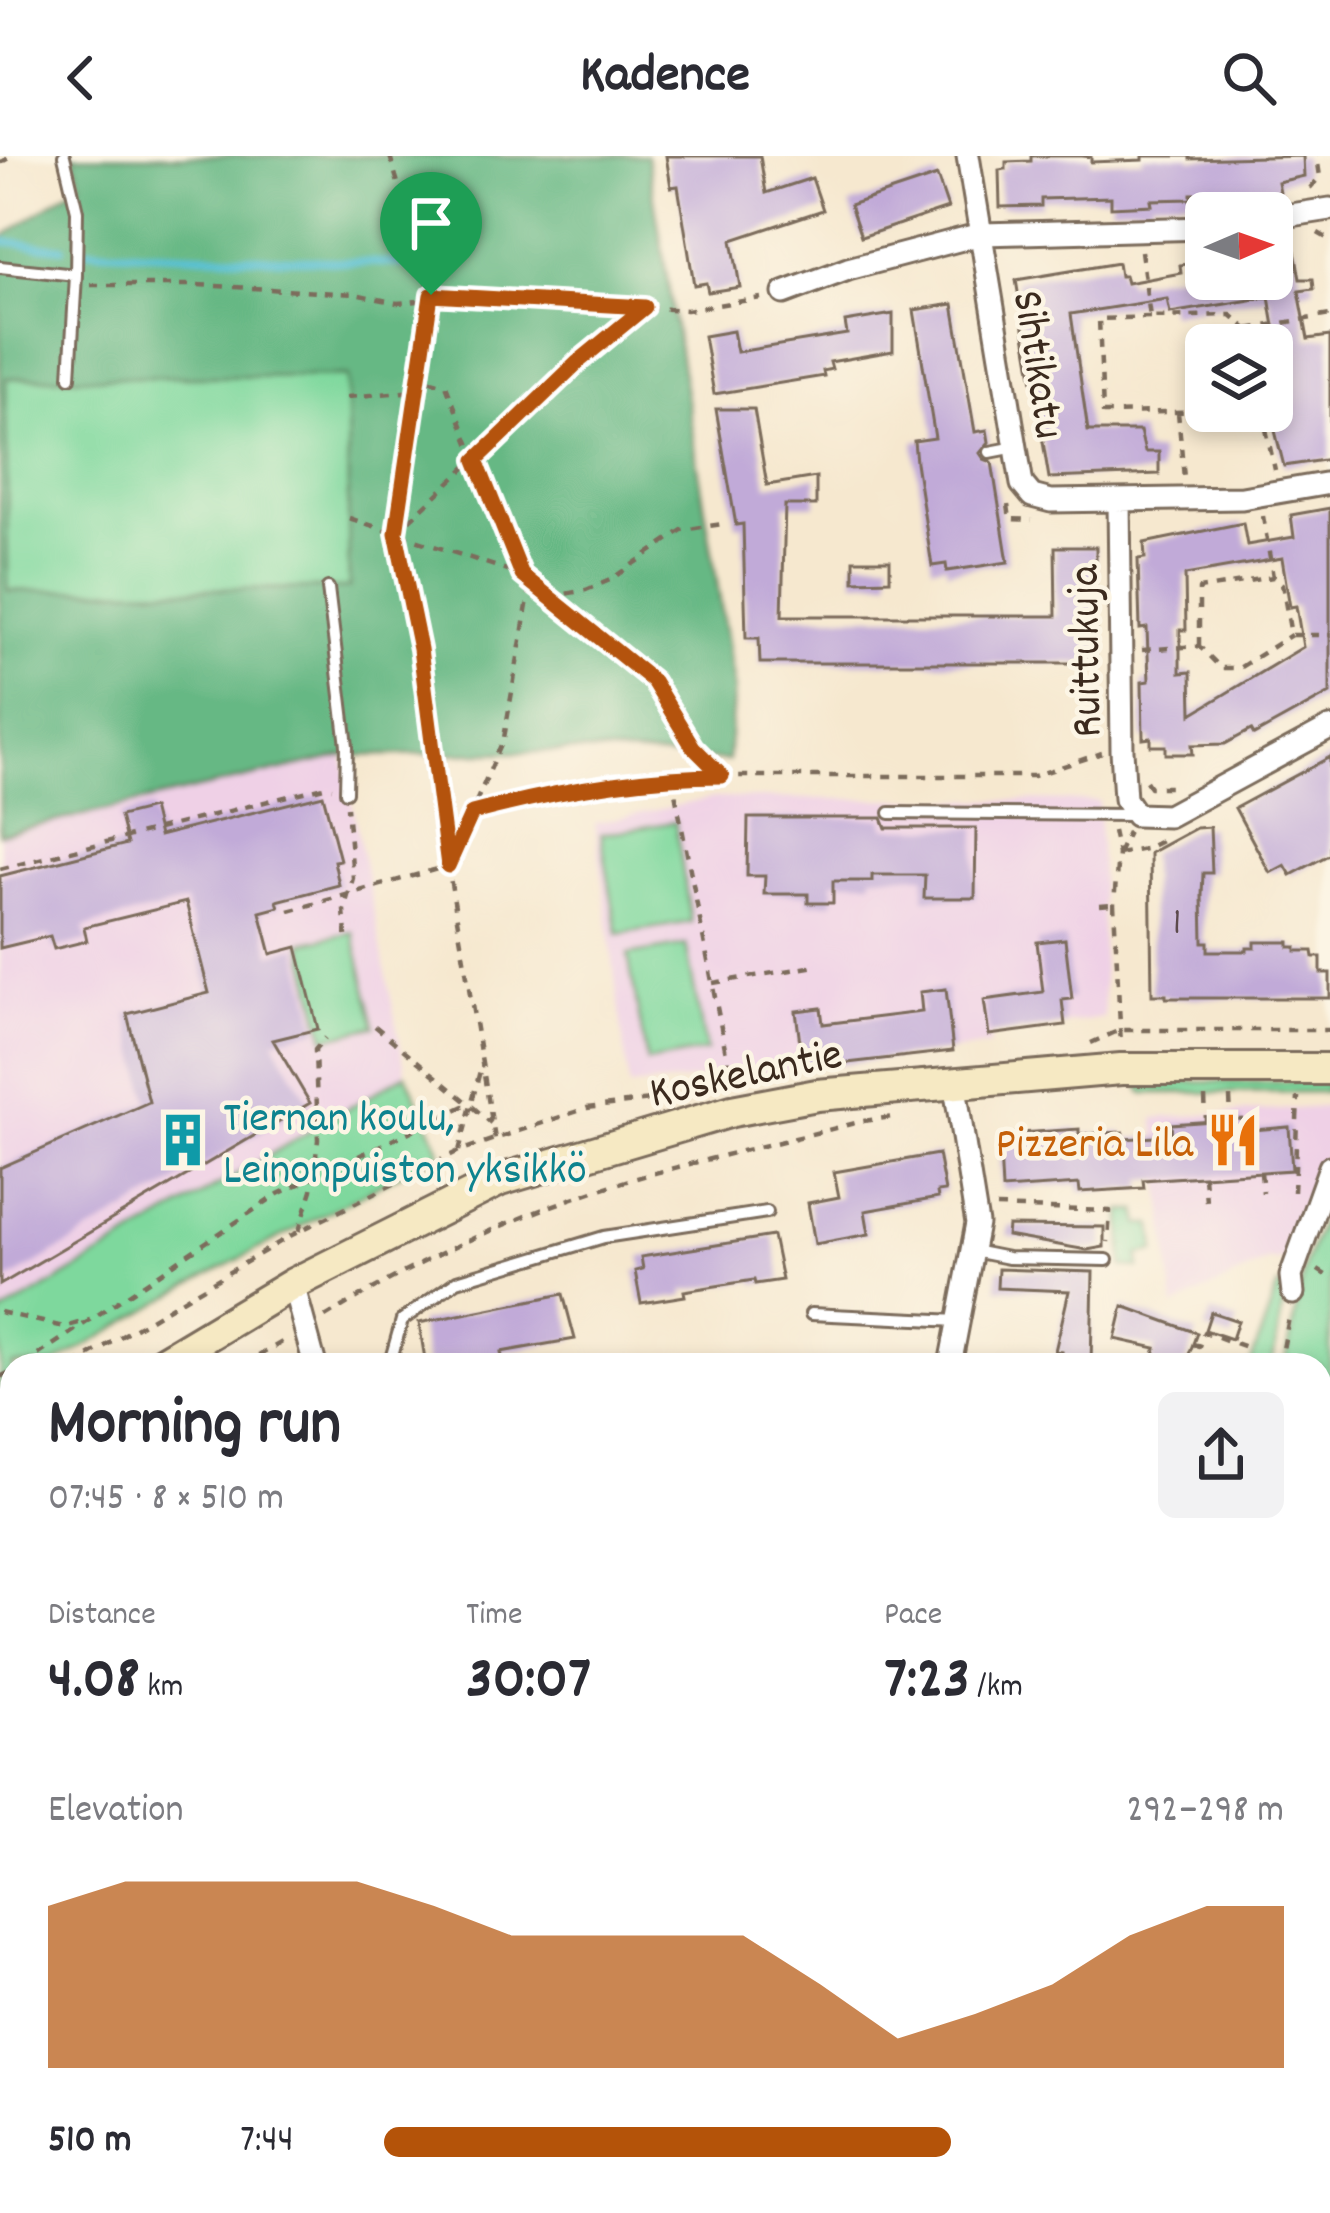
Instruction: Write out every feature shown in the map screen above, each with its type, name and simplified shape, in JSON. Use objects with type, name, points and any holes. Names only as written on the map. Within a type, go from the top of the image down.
[{"type":"main road","name":"Koskelantie","points":[[178,1353],[293,1285],[500,1180],[732,1111],[818,1095],[1121,1069],[1330,1069]]},
{"type":"street","name":"Sihtikatu","points":[[968,156],[1022,484],[1032,496],[1051,501],[1119,502]]},
{"type":"street","points":[[1293,208],[1330,209]]},
{"type":"street","points":[[784,292],[848,269],[980,234],[1185,219]]},
{"type":"street","points":[[1119,502],[1242,498],[1330,483]]},
{"type":"street","name":"Ruittukuja","points":[[1119,502],[1131,807]]},
{"type":"street","points":[[1131,807],[1168,816],[1330,728]]},
{"type":"street","points":[[952,1353],[976,1204],[954,1081]]},
{"type":"street","points":[[1293,1293],[1291,1276],[1330,1167]]},
{"type":"street","points":[[293,1285],[312,1353]]},
{"type":"lane","points":[[64,156],[77,211],[70,377]]},
{"type":"lane","points":[[0,267],[75,278]]},
{"type":"lane","points":[[990,452],[1016,447]]},
{"type":"lane","points":[[328,588],[347,746],[346,792]]},
{"type":"lane","points":[[890,814],[1131,807]]},
{"type":"lane","points":[[394,1353],[402,1320],[457,1281],[604,1237],[767,1212]]},
{"type":"lane","points":[[972,1251],[1008,1258],[1107,1260]]},
{"type":"lane","points":[[811,1314],[958,1322]]},
{"type":"path","points":[[0,163],[12,156]]},
{"type":"path","points":[[391,156],[430,298],[396,533],[420,649],[448,866],[495,1139]]},
{"type":"path","points":[[1308,191],[1320,177],[1317,156]]},
{"type":"path","points":[[1318,165],[1330,163]]},
{"type":"path","points":[[1141,247],[1150,317]]},
{"type":"path","points":[[75,278],[97,288],[120,283],[198,285],[355,294],[397,303],[430,298],[686,310],[739,303]]},
{"type":"path","points":[[396,533],[578,362],[645,307]]},
{"type":"path","points":[[1185,412],[1103,413],[1099,319],[1231,315],[1241,324]]},
{"type":"path","points":[[1279,324],[1330,316]]},
{"type":"path","points":[[417,377],[446,385],[530,594],[505,738],[448,866]]},
{"type":"path","points":[[347,397],[415,391]]},
{"type":"path","points":[[1178,412],[1186,500]]},
{"type":"path","points":[[1259,473],[1275,470],[1267,432]]},
{"type":"path","points":[[1007,496],[1010,519],[1034,520]]},
{"type":"path","points":[[1262,510],[1273,577],[1282,584],[1291,635]]},
{"type":"path","points":[[349,518],[522,575],[653,681],[693,747],[722,776]]},
{"type":"path","points":[[549,597],[610,580],[682,530],[722,524]]},
{"type":"path","points":[[1273,577],[1199,589],[1199,646],[1221,668],[1239,668],[1291,635],[1330,635]]},
{"type":"path","points":[[1136,650],[1199,646]]},
{"type":"path","points":[[472,813],[552,792],[672,776],[1034,776],[1108,751]]},
{"type":"path","points":[[1138,770],[1150,787],[1180,785]]},
{"type":"path","points":[[672,776],[733,1090]]},
{"type":"path","points":[[0,869],[324,787],[346,792],[351,893],[344,910],[346,936]]},
{"type":"path","points":[[1118,854],[1114,904],[1120,1030]]},
{"type":"path","points":[[290,910],[448,866]]},
{"type":"path","points":[[1100,905],[1114,904]]},
{"type":"path","points":[[713,983],[815,966]]},
{"type":"path","points":[[375,1026],[492,1123]]},
{"type":"path","points":[[299,1232],[314,1179],[320,1104],[315,1050],[325,1038]]},
{"type":"path","points":[[459,1151],[481,1066]]},
{"type":"path","points":[[1206,1121],[1204,1097],[1229,1097],[1231,1119]]},
{"type":"path","points":[[1294,1192],[1298,1097],[1314,1097]]},
{"type":"path","points":[[41,1353],[278,1195],[464,1106],[472,1107]]},
{"type":"path","points":[[264,1353],[386,1280],[464,1242],[629,1180],[863,1121],[902,1116]]},
{"type":"path","points":[[1261,1172],[1263,1193]]},
{"type":"path","points":[[1204,1176],[1205,1201]]},
{"type":"path","points":[[976,1204],[1110,1211],[1107,1260]]},
{"type":"path","points":[[1282,1353],[1293,1293]]},
{"type":"path","points":[[0,1312],[64,1328],[96,1319]]},
{"type":"path","points":[[1192,1344],[1199,1346],[1204,1332],[1246,1347]]},
{"type":"shaded area","points":[[343,756],[406,1074],[0,1315],[0,834]]},
{"type":"shaded area","points":[[713,798],[1099,801],[1104,1018],[990,1035],[989,1046],[629,1087],[595,823]]},
{"type":"shaded area","points":[[1324,1107],[1330,1111],[1330,1144],[1285,1260],[1267,1261],[1174,1307],[1154,1118]]},
{"type":"green space","points":[[73,156],[647,156],[734,686],[728,761],[582,751],[343,756],[0,834],[0,239],[81,183]],"holes":[[[347,376],[349,588],[8,591],[6,378]]]},
{"type":"green space","points":[[347,375],[349,588],[8,591],[6,378]]},
{"type":"green space","points":[[675,822],[691,922],[618,934],[601,834]]},
{"type":"green space","points":[[353,932],[375,1026],[325,1038],[302,943]]},
{"type":"green space","points":[[686,945],[706,1051],[647,1062],[628,955]]},
{"type":"green space","points":[[406,1074],[441,1152],[192,1284],[74,1353],[0,1353],[0,1315]]},
{"type":"green space","points":[[1138,1082],[1328,1082],[1325,1092],[1143,1093]]},
{"type":"green space","points":[[1330,1196],[1330,1353],[1287,1353],[1306,1261]]},
{"type":"green space","points":[[1122,1211],[1138,1211],[1140,1225],[1153,1225],[1156,1251],[1139,1255],[1140,1268],[1123,1267]]},
{"type":"green space","points":[[1278,1286],[1286,1289],[1274,1353],[1254,1353]]},
{"type":"building","points":[[666,156],[760,156],[766,193],[812,178],[823,210],[732,240],[740,287],[708,292],[706,283],[694,285],[678,186],[671,187]]},
{"type":"building","points":[[1031,156],[1082,156],[1091,157],[1091,162],[1143,160],[1143,156],[1303,156],[1304,176],[1278,182],[1280,192],[1185,192],[1185,199],[1151,200],[1152,205],[1111,207],[1111,197],[1041,199],[1041,206],[1000,207],[999,170],[1006,169],[1006,162],[1031,161]]},
{"type":"building","points":[[937,176],[948,208],[861,237],[850,205]]},
{"type":"building","points":[[1293,246],[1300,279],[1313,279],[1314,289],[1299,291],[1308,339],[1330,336],[1330,459],[1284,466],[1275,432],[1293,432],[1293,324],[1274,324],[1270,300],[1293,300]]},
{"type":"building","points":[[1118,263],[1127,283],[1181,273],[1180,265],[1185,264],[1185,300],[1250,300],[1170,313],[1167,299],[1071,314],[1088,431],[1140,431],[1145,452],[1159,452],[1159,474],[1049,478],[1016,280]]},
{"type":"building","points":[[953,304],[975,432],[987,430],[989,442],[980,453],[992,462],[1008,562],[947,571],[946,564],[932,566],[916,462],[914,441],[935,438],[914,310]]},
{"type":"building","points":[[893,314],[893,351],[830,362],[832,369],[823,371],[824,376],[714,394],[704,336],[733,331],[737,352],[847,334],[845,322]]},
{"type":"building","points":[[716,409],[754,409],[767,485],[816,477],[816,505],[785,505],[782,616],[1056,616],[1055,547],[1096,547],[1096,663],[760,663],[759,638],[746,638],[743,524],[736,525]]},
{"type":"building","points":[[1330,508],[1330,693],[1254,735],[1251,730],[1225,744],[1192,745],[1193,754],[1166,754],[1166,746],[1151,746],[1151,738],[1143,739],[1142,682],[1149,681],[1147,628],[1140,629],[1138,559],[1145,558],[1144,543],[1243,523],[1247,545],[1294,537],[1291,515]],"holes":[[[1282,558],[1290,607],[1296,606],[1303,647],[1192,714],[1191,672],[1180,673],[1180,630],[1186,630],[1185,575]]]},
{"type":"building","points":[[854,560],[890,560],[890,580],[854,581]]},
{"type":"building","points":[[1330,757],[1330,854],[1291,875],[1285,865],[1270,873],[1235,808]]},
{"type":"building","points":[[323,795],[340,860],[334,861],[339,885],[277,901],[279,907],[260,912],[271,954],[297,947],[318,1029],[273,1040],[310,1103],[0,1285],[0,1168],[149,1102],[127,1014],[209,993],[186,902],[84,927],[87,941],[54,949],[50,936],[0,948],[0,876],[127,844],[120,816],[152,808],[159,836]]},
{"type":"building","points":[[748,818],[882,818],[886,828],[976,828],[975,898],[924,898],[925,875],[833,881],[833,903],[808,903],[808,894],[764,894],[765,876],[747,876]]},
{"type":"building","points":[[1210,827],[1212,873],[1203,873],[1202,896],[1203,942],[1208,942],[1208,951],[1247,951],[1255,948],[1255,942],[1289,942],[1296,951],[1313,951],[1314,957],[1321,957],[1321,973],[1330,973],[1330,998],[1152,995],[1150,853],[1196,828]]},
{"type":"building","points":[[1065,939],[1072,999],[1062,1000],[1065,1025],[989,1035],[984,1000],[1043,992],[1037,942]]},
{"type":"building","points":[[946,989],[953,1051],[803,1068],[796,1011],[821,1008],[823,1024],[922,1012],[920,992]]},
{"type":"building","points":[[1242,1119],[1243,1131],[1289,1127],[1292,1170],[1143,1180],[1144,1188],[1080,1192],[1079,1184],[1002,1189],[1000,1151],[1007,1151],[1006,1134],[1079,1129],[1079,1134],[1123,1132],[1123,1139],[1172,1136],[1171,1124]]},
{"type":"building","points":[[938,1154],[945,1191],[937,1192],[938,1198],[865,1211],[869,1234],[815,1244],[808,1203],[839,1197],[834,1172]]},
{"type":"building","points":[[1008,1226],[1104,1227],[1104,1247],[1087,1250],[1007,1236]]},
{"type":"building","points":[[773,1236],[782,1280],[684,1291],[685,1296],[641,1303],[635,1271],[643,1269],[641,1257]]},
{"type":"building","points":[[998,1269],[1093,1272],[1091,1353],[1055,1351],[1069,1291],[997,1288]]},
{"type":"building","points":[[563,1294],[575,1339],[501,1353],[424,1353],[419,1323]]},
{"type":"building","points":[[1123,1306],[1197,1333],[1190,1353],[1154,1353],[1156,1348],[1115,1339]]},
{"type":"building","points":[[1211,1312],[1238,1321],[1232,1339],[1205,1330]]},
{"type":"waterway","points":[[0,241],[62,248]]},
{"type":"waterway","points":[[85,250],[402,264]]},
{"type":"place","name":"Tiernan koulu, Leinonpuiston yksikkö","points":[[183,1140]]},
{"type":"place","name":"Pizzeria Lila","points":[[1233,1140]]},
{"type":"route","points":[[431,295],[645,307],[578,362],[476,460],[522,575],[653,681],[693,747],[722,776],[672,776],[552,792],[472,813],[448,866],[420,649],[396,533],[431,295]]}]
